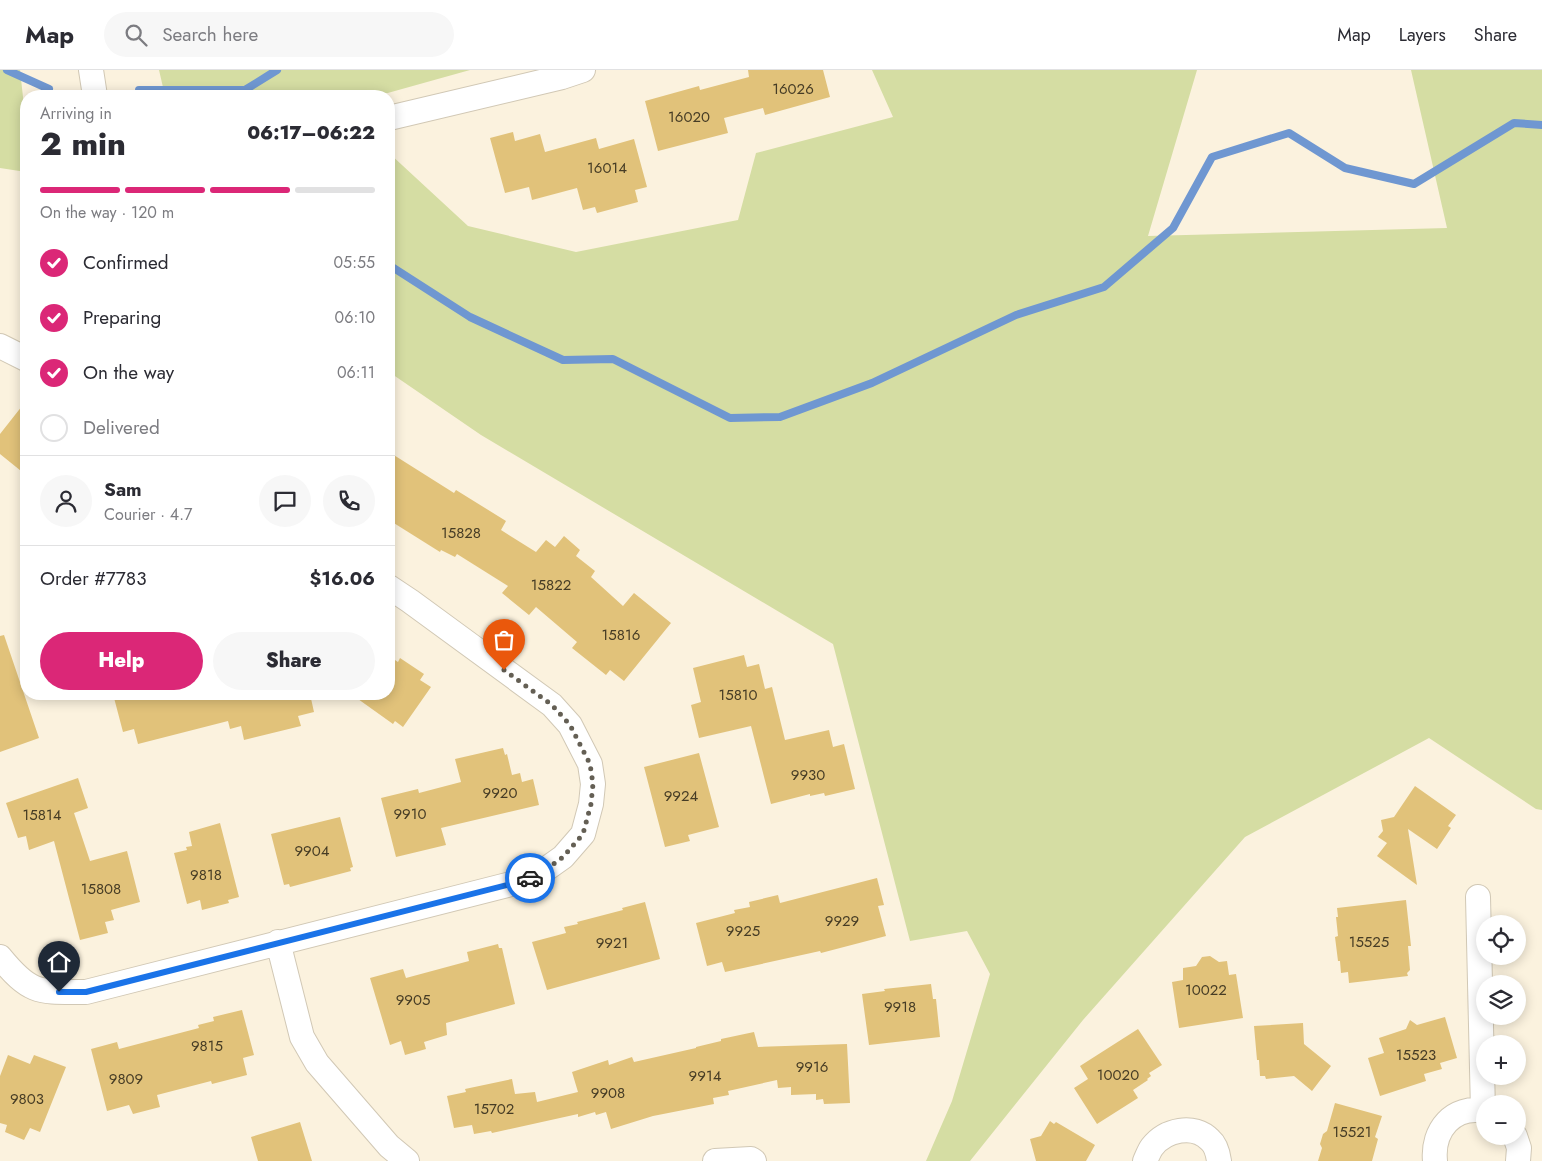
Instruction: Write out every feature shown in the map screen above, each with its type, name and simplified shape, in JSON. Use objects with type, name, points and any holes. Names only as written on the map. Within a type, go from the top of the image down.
[{"type":"street","points":[[91,70],[94,90]]},
{"type":"street","points":[[395,117],[562,77],[583,70]]},
{"type":"street","points":[[0,346],[20,354]]},
{"type":"street","points":[[0,957],[15,976],[29,986],[45,992],[86,992],[511,884],[540,874],[563,857],[583,834],[591,804],[593,784],[590,764],[570,725],[552,705],[395,592]]},
{"type":"street","points":[[1478,897],[1484,1095]]},
{"type":"street","points":[[278,942],[302,1037],[317,1063],[389,1146],[407,1161]]},
{"type":"street","points":[[1435,1161],[1434,1149],[1437,1136],[1445,1124],[1456,1115],[1469,1110],[1476,1110]]},
{"type":"street","points":[[1145,1161],[1151,1148],[1165,1135],[1182,1130],[1200,1132],[1212,1140],[1219,1161]]},
{"type":"street","points":[[1518,1145],[1518,1161]]},
{"type":"street","points":[[715,1161],[751,1159],[754,1161]]},
{"type":"green space","points":[[0,70],[20,70],[22,90],[20,90],[20,171],[0,168]]},
{"type":"green space","points":[[159,70],[470,70],[395,91],[164,90]]},
{"type":"green space","points":[[872,70],[1197,70],[1148,236],[1447,228],[1411,70],[1542,70],[1542,810],[1536,809],[1429,738],[1245,837],[1083,1020],[970,1161],[926,1161],[952,1101],[990,974],[967,931],[910,941],[833,644],[481,435],[395,376],[395,159],[468,226],[576,252],[738,220],[756,153],[893,117]]},
{"type":"building","points":[[748,70],[823,70],[830,97],[765,115],[763,108],[724,118],[728,133],[658,151],[645,101],[699,86],[700,90],[749,77]]},
{"type":"building","points":[[513,132],[515,141],[540,134],[545,152],[596,138],[599,149],[634,139],[647,187],[635,190],[638,202],[597,213],[595,207],[583,210],[577,188],[532,200],[529,187],[505,193],[490,138]]},
{"type":"building","points":[[20,409],[20,470],[0,454],[0,434]]},
{"type":"building","points":[[395,456],[454,493],[456,490],[506,521],[501,530],[536,552],[546,540],[555,547],[564,536],[580,550],[576,556],[595,571],[591,577],[623,606],[634,593],[671,623],[624,681],[610,670],[606,675],[572,648],[577,642],[536,607],[529,615],[502,593],[508,586],[457,554],[455,557],[441,550],[440,552],[395,524]]},
{"type":"building","points":[[4,635],[20,682],[20,700],[26,700],[39,738],[0,752],[0,636]]},
{"type":"building","points":[[744,655],[747,667],[759,664],[765,689],[772,687],[785,740],[829,730],[833,747],[844,744],[855,789],[825,796],[824,793],[810,796],[810,794],[771,804],[751,726],[699,738],[691,705],[701,702],[693,668]]},
{"type":"building","points":[[400,658],[424,674],[420,680],[431,687],[403,727],[395,721],[393,724],[359,700],[395,700],[395,660],[398,662]]},
{"type":"building","points":[[115,700],[311,700],[314,712],[298,716],[301,726],[244,740],[241,726],[230,729],[228,721],[138,744],[134,729],[123,732]]},
{"type":"building","points":[[503,748],[505,755],[507,754],[512,775],[520,773],[522,782],[533,779],[539,805],[441,828],[446,845],[396,857],[381,798],[418,789],[419,793],[461,782],[455,759]]},
{"type":"building","points":[[699,753],[719,827],[688,835],[690,841],[665,847],[644,767]]},
{"type":"building","points":[[78,778],[88,808],[74,813],[90,861],[127,851],[140,902],[111,910],[114,920],[105,922],[108,933],[80,940],[54,841],[29,850],[26,836],[18,838],[6,803]]},
{"type":"building","points":[[1415,786],[1456,815],[1448,826],[1451,828],[1437,849],[1408,829],[1417,885],[1377,856],[1387,843],[1378,837],[1383,831],[1381,820],[1394,817]]},
{"type":"building","points":[[340,817],[353,867],[350,868],[351,871],[290,887],[289,884],[284,885],[271,834]]},
{"type":"building","points":[[220,823],[239,897],[228,900],[229,903],[202,910],[200,900],[187,904],[174,853],[187,850],[186,847],[192,846],[189,832]]},
{"type":"building","points":[[877,878],[884,905],[878,906],[886,936],[821,953],[820,951],[725,972],[722,962],[707,966],[696,923],[735,913],[734,910],[750,907],[749,902],[778,895],[780,903]]},
{"type":"building","points":[[1406,900],[1411,946],[1408,946],[1410,970],[1407,973],[1408,976],[1349,983],[1348,972],[1341,973],[1340,961],[1338,961],[1335,937],[1338,936],[1337,908]]},
{"type":"building","points":[[645,902],[660,959],[547,990],[532,942],[566,933],[564,927],[578,924],[577,922]]},
{"type":"building","points":[[498,944],[499,948],[502,948],[515,1004],[446,1023],[447,1035],[424,1042],[426,1049],[405,1055],[401,1041],[390,1045],[370,978],[403,969],[406,978],[469,961],[467,952]]},
{"type":"building","points":[[1210,956],[1219,962],[1227,961],[1229,975],[1236,974],[1243,1018],[1179,1028],[1172,982],[1183,980],[1183,968],[1196,966],[1202,957]]},
{"type":"building","points":[[931,984],[933,999],[936,999],[940,1037],[869,1045],[862,994],[885,991],[884,989]]},
{"type":"building","points":[[242,1010],[254,1055],[243,1058],[247,1075],[212,1084],[211,1081],[157,1095],[160,1107],[133,1114],[129,1105],[107,1111],[91,1049],[117,1042],[119,1049],[199,1028],[198,1025],[214,1021],[213,1017]]},
{"type":"building","points":[[1445,1017],[1457,1058],[1440,1063],[1442,1069],[1424,1074],[1426,1081],[1380,1096],[1368,1058],[1384,1053],[1379,1038],[1406,1029],[1410,1020],[1417,1025]]},
{"type":"building","points":[[1303,1023],[1304,1044],[1331,1066],[1312,1091],[1294,1076],[1266,1079],[1265,1076],[1260,1076],[1259,1060],[1257,1060],[1254,1026]]},
{"type":"building","points":[[1138,1029],[1162,1065],[1149,1073],[1151,1076],[1148,1080],[1133,1090],[1138,1098],[1097,1124],[1074,1088],[1088,1079],[1080,1066]]},
{"type":"building","points":[[754,1032],[758,1047],[847,1044],[850,1103],[824,1104],[823,1099],[816,1100],[816,1094],[791,1095],[791,1087],[778,1088],[777,1080],[728,1091],[729,1095],[713,1098],[714,1104],[653,1116],[611,1129],[606,1112],[596,1115],[595,1112],[578,1117],[578,1114],[492,1133],[491,1131],[474,1134],[472,1125],[454,1128],[447,1096],[466,1092],[465,1089],[512,1079],[515,1094],[535,1092],[537,1102],[578,1092],[572,1072],[608,1060],[609,1065],[632,1057],[634,1062]]},
{"type":"building","points":[[8,1055],[30,1064],[34,1055],[66,1067],[40,1132],[30,1128],[24,1140],[5,1132],[7,1125],[0,1123],[0,1076]]},
{"type":"building","points":[[1335,1103],[1382,1116],[1375,1137],[1378,1139],[1372,1161],[1318,1161],[1322,1148],[1320,1144],[1323,1134],[1327,1131]]},
{"type":"building","points":[[1050,1121],[1054,1124],[1056,1122],[1095,1145],[1086,1161],[1036,1161],[1030,1139],[1041,1136]]},
{"type":"building","points":[[300,1122],[312,1161],[258,1161],[251,1137]]},
{"type":"waterway","points":[[7,70],[49,89]]},
{"type":"waterway","points":[[139,90],[245,90],[277,70]]},
{"type":"waterway","points":[[395,269],[470,317],[563,360],[613,359],[730,418],[780,417],[872,383],[1016,315],[1104,287],[1173,228],[1212,157],[1289,133],[1345,168],[1414,184],[1514,123],[1542,125]]},
{"type":"way so far","points":[[504,670],[552,705],[570,725],[590,764],[593,784],[591,804],[583,834],[563,857],[540,874],[530,878]]},
{"type":"route","points":[[59,992],[86,992],[530,878]]}]
